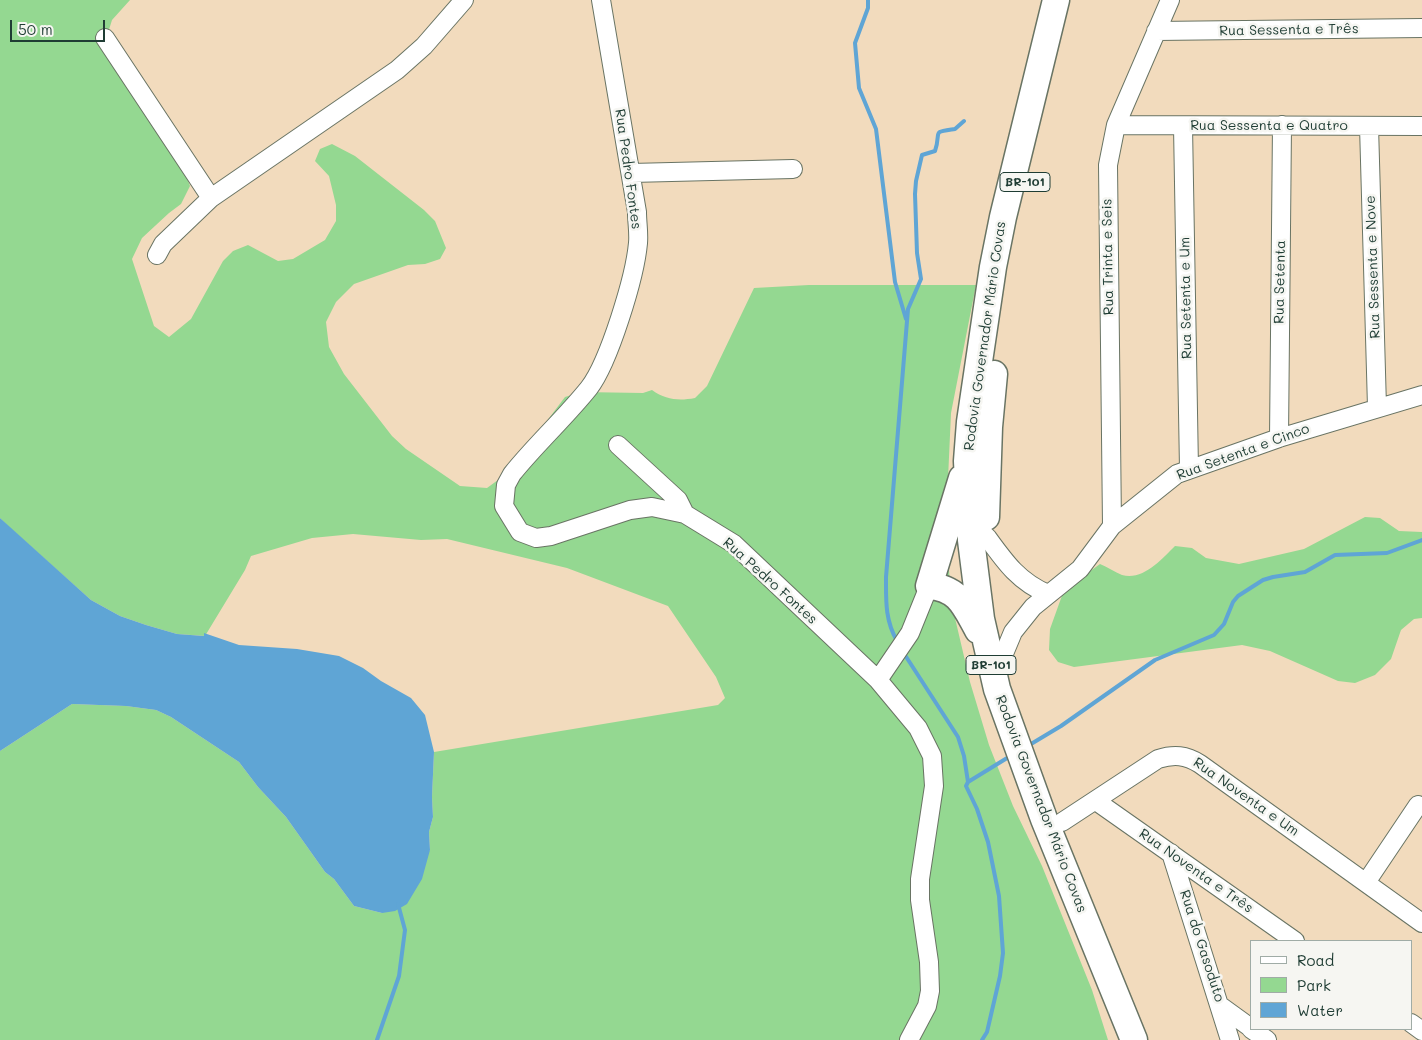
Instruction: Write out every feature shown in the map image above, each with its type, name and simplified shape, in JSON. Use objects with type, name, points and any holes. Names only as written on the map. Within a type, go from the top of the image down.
[{"type":"highway","name":"Rodovia Governador Mário Covas","points":[[1056,0],[998,242],[970,422],[967,461],[971,540],[995,652],[1062,822],[1109,934],[1148,1040]]},
{"type":"highway","name":"Rodovia Governador Mário Covas","points":[[1073,0],[1038,119],[1014,239],[994,367],[986,496],[987,537],[997,689],[1012,733],[1134,1040]]},
{"type":"highway","points":[[967,461],[929,586],[942,587],[960,600],[995,652]]},
{"type":"street","points":[[157,255],[163,244],[212,198],[397,70],[424,46],[464,0]]},
{"type":"street","name":"Rua Pedro Fontes","points":[[601,0],[637,212],[638,243],[624,304],[604,360],[590,386],[512,474],[503,495],[504,506],[520,532],[536,538],[551,536],[630,510],[652,507],[686,514],[734,544],[878,680],[918,728],[932,756],[934,786],[920,886],[930,962],[930,990],[927,1006],[909,1040]]},
{"type":"street","name":"Rua Trinta e Seis","points":[[1112,526],[1108,165],[1116,125],[1170,0]]},
{"type":"street","name":"Rua Sessenta e Três","points":[[1156,31],[1422,28]]},
{"type":"street","points":[[105,38],[212,198]]},
{"type":"street","name":"Rua Sessenta e Quatro","points":[[1116,125],[1422,126]]},
{"type":"street","name":"Rua Setenta","points":[[1279,438],[1282,125]]},
{"type":"street","name":"Rua Setenta e Um","points":[[1183,126],[1190,470]]},
{"type":"street","name":"Rua Sessenta e Nove","points":[[1369,126],[1377,407]]},
{"type":"street","points":[[631,173],[793,170]]},
{"type":"street","name":"Rua Setenta e Cinco","points":[[995,652],[1023,618],[1048,594],[1080,569],[1112,526],[1166,481],[1190,470],[1279,438],[1422,395]]},
{"type":"street","points":[[618,445],[678,500],[686,514]]},
{"type":"street","points":[[987,537],[1017,575],[1030,587],[1048,594]]},
{"type":"street","points":[[878,680],[910,633],[929,586]]},
{"type":"street","name":"Rua Noventa e Um","points":[[1062,822],[1158,759],[1169,755],[1191,758],[1422,922]]},
{"type":"street","name":"Rua Noventa e Três","points":[[1096,800],[1294,940]]},
{"type":"street","points":[[1366,881],[1418,804]]},
{"type":"street","name":"Rua do Gasoduto","points":[[1172,853],[1222,1007],[1230,1040]]},
{"type":"street","points":[[1222,1007],[1250,1027]]},
{"type":"street","points":[[1254,1030],[1267,1040]]},
{"type":"green space","points":[[0,0],[130,0],[112,20],[107,36],[183,167],[190,186],[181,204],[142,238],[132,259],[154,326],[169,337],[191,319],[223,261],[233,251],[248,245],[278,261],[293,259],[325,240],[336,221],[336,205],[329,176],[315,161],[320,149],[332,144],[355,156],[424,210],[435,221],[446,248],[440,259],[425,264],[408,265],[354,284],[336,302],[326,322],[329,347],[344,374],[392,436],[406,449],[460,486],[487,488],[498,480],[509,465],[528,446],[565,397],[581,392],[643,393],[652,390],[662,396],[673,399],[695,398],[707,386],[754,288],[809,285],[976,285],[951,413],[946,523],[951,601],[970,682],[989,745],[1013,806],[1042,866],[1092,990],[1108,1040],[0,1040],[0,751],[72,704],[126,706],[156,710],[171,717],[239,762],[258,787],[286,817],[325,872],[334,879],[354,906],[382,913],[430,850],[429,832],[433,817],[434,752],[718,705],[725,698],[716,677],[668,606],[567,568],[447,539],[421,540],[353,534],[312,538],[251,556],[245,570],[205,636],[177,634],[146,625],[120,616],[91,600],[9,527],[0,518]]},
{"type":"green space","points":[[1365,517],[1380,518],[1399,531],[1422,532],[1422,618],[1414,619],[1401,630],[1391,659],[1375,675],[1355,683],[1338,681],[1270,651],[1242,645],[1074,667],[1058,662],[1049,650],[1050,629],[1064,590],[1100,564],[1122,575],[1137,575],[1152,568],[1175,546],[1192,548],[1206,558],[1239,564],[1304,549]]},
{"type":"water","points":[[0,518],[91,600],[120,616],[177,634],[204,636],[204,633],[239,645],[297,649],[339,656],[363,668],[411,698],[425,715],[434,752],[433,817],[429,832],[430,850],[422,879],[407,904],[395,911],[382,913],[354,906],[334,879],[325,872],[286,817],[258,787],[239,762],[171,717],[156,710],[126,706],[72,704],[0,751]]},
{"type":"waterway","points":[[868,0],[868,8],[855,43],[859,88],[876,129],[895,282],[906,319]]},
{"type":"waterway","points":[[897,641],[888,618],[886,577],[908,309],[921,279],[917,253],[916,181],[922,155],[935,151],[938,134],[942,131],[955,129],[964,121]]},
{"type":"waterway","points":[[1026,747],[1061,726],[1155,660],[1214,635],[1224,624],[1233,602],[1238,596],[1263,580],[1305,572],[1335,555],[1387,553],[1422,540]]},
{"type":"waterway","points":[[903,652],[958,737],[964,756],[968,782],[966,786],[977,809],[988,842],[999,896],[1003,953],[1000,976],[987,1032],[982,1040]]},
{"type":"waterway","points":[[968,782],[1012,755]]},
{"type":"waterway","points":[[377,1040],[399,976],[405,930],[398,904]]}]
